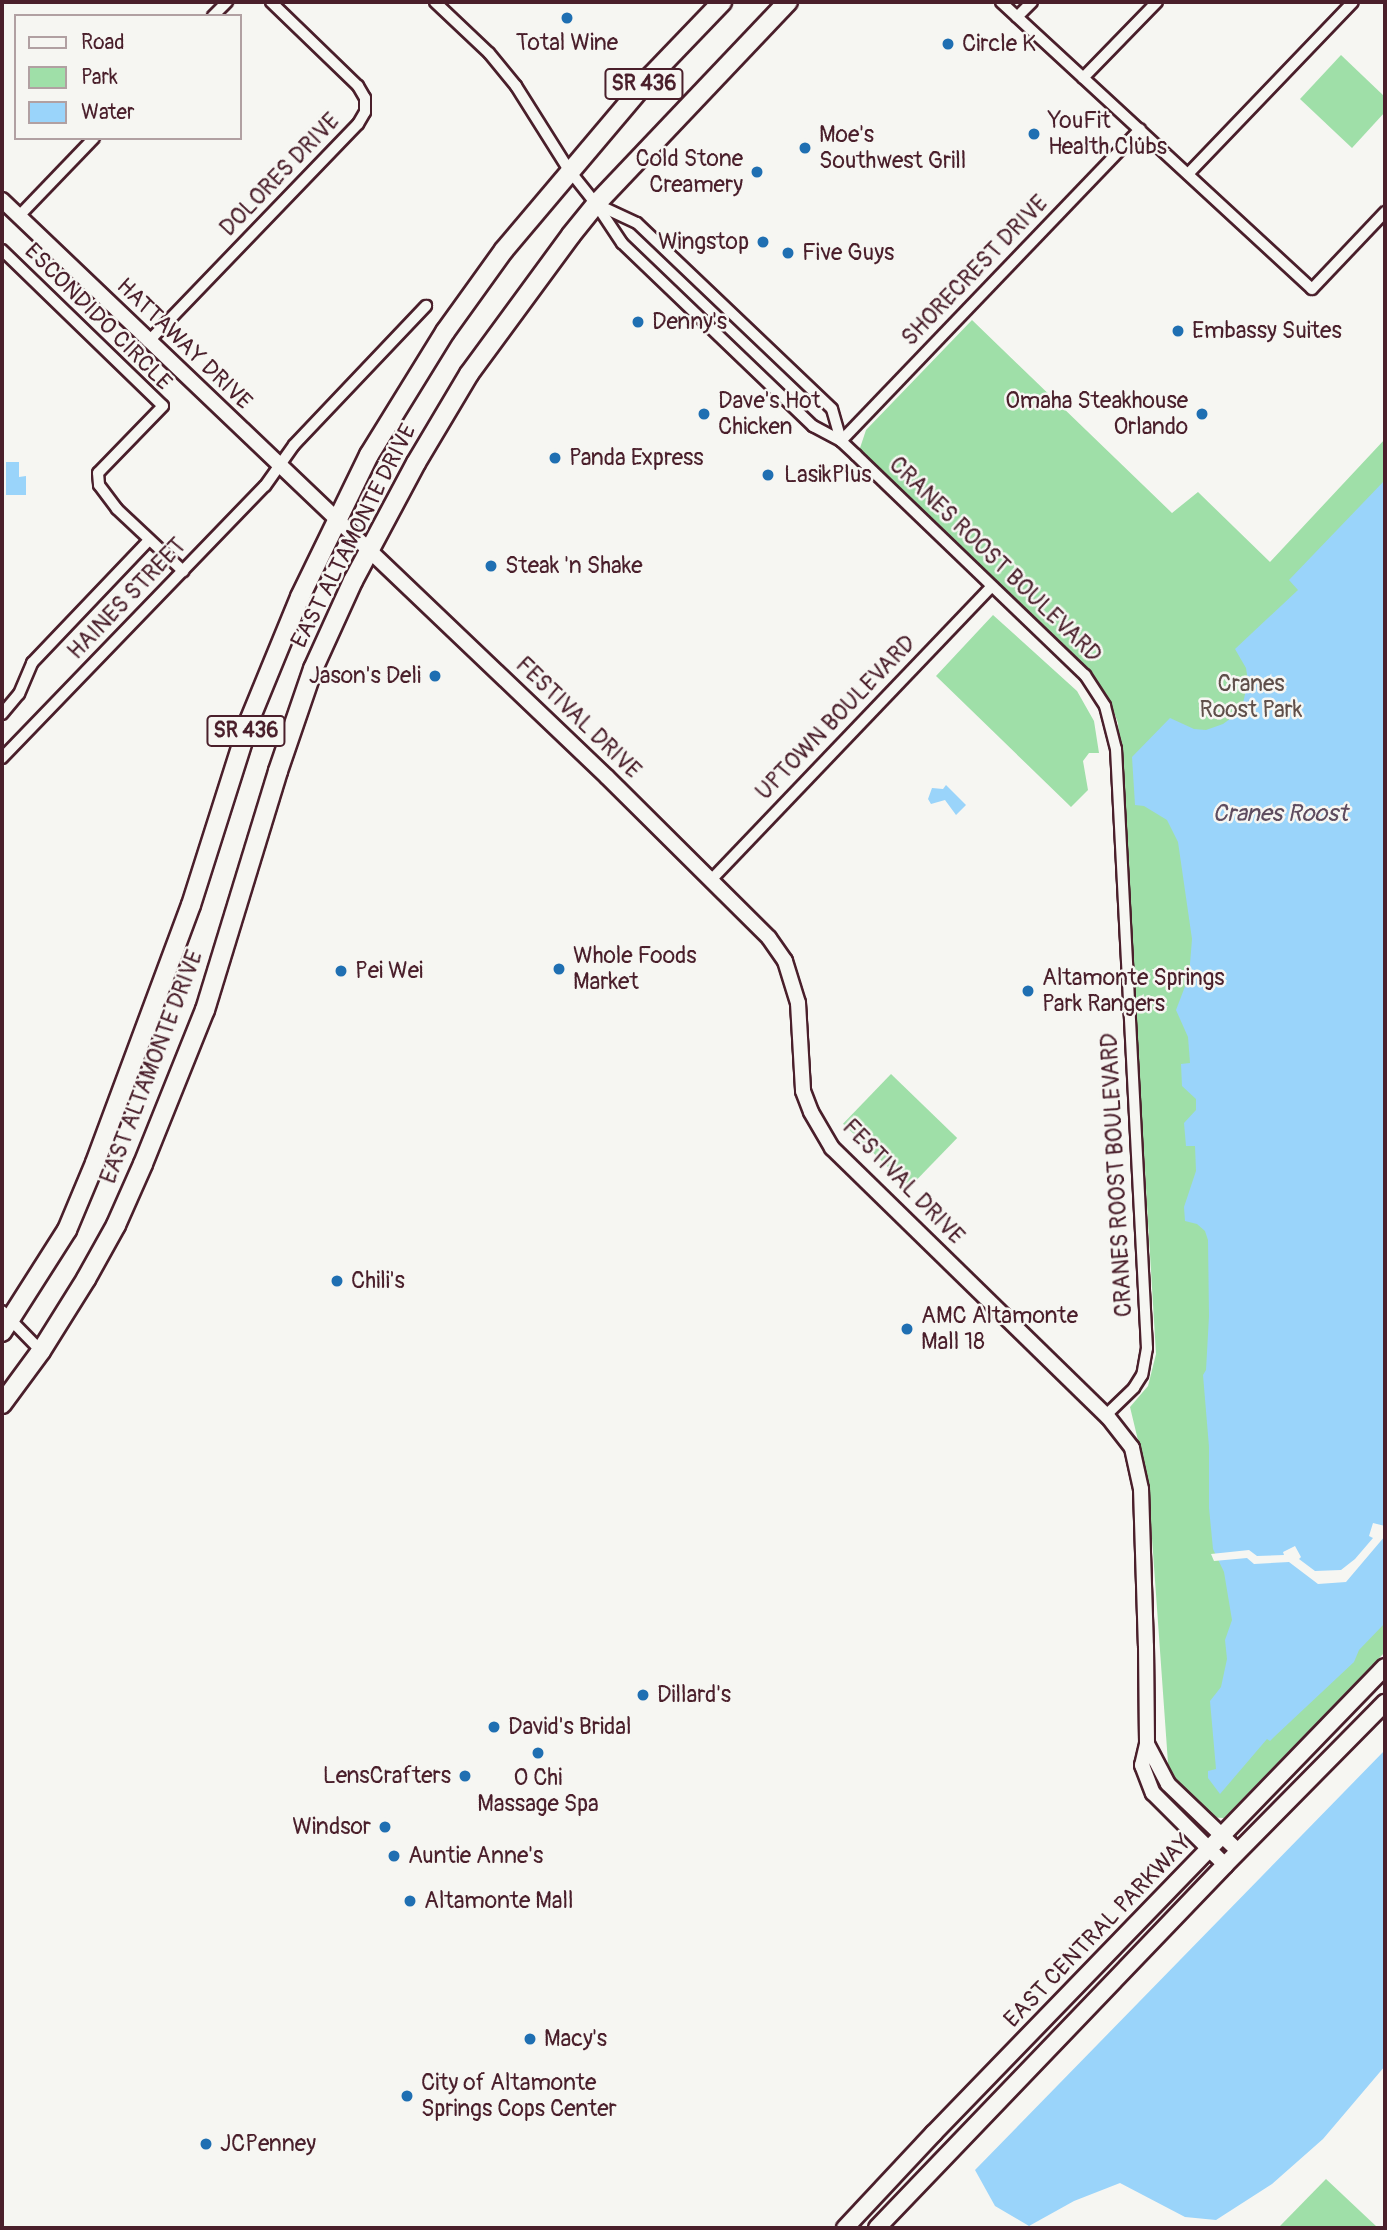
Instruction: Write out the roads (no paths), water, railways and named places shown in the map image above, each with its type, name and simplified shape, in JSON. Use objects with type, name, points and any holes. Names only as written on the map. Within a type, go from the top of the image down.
[{"type":"main road","name":"EAST ALTAMONTE DRIVE","points":[[5,1321],[67,1230],[103,1144],[191,905],[250,719],[300,597],[369,455],[445,332],[504,250],[651,76],[722,2]]},
{"type":"main road","name":"EAST ALTAMONTE DRIVE","points":[[2,1404],[41,1350],[116,1225],[205,1010],[278,771],[313,669],[370,550],[416,463],[469,374],[543,270],[597,204],[789,2]]},
{"type":"main road","name":"EAST CENTRAL PARKWAY","points":[[845,2228],[1385,1667]]},
{"type":"main road","name":"EAST CENTRAL PARKWAY","points":[[877,2228],[1224,1865],[1385,1703]]},
{"type":"street","name":"DOLORES DRIVE","points":[[148,342],[358,124],[365,112],[365,98],[358,86],[271,2]]},
{"type":"street","name":"CRANES ROOST BOULEVARD","points":[[435,2],[489,53],[516,86],[569,170],[597,204],[622,243],[813,426],[841,441],[1069,659],[1096,689],[1112,727],[1116,749],[1147,1348],[1142,1375],[1134,1388],[1106,1415]]},
{"type":"street","points":[[1001,2],[1312,289],[1385,212]]},
{"type":"street","points":[[1017,17],[1032,2]]},
{"type":"street","points":[[1083,78],[1157,2]]},
{"type":"street","points":[[1188,174],[1353,2]]},
{"type":"street","name":"SHORECREST DRIVE","points":[[841,441],[1140,130]]},
{"type":"street","points":[[19,216],[92,140]]},
{"type":"street","name":"HATTAWAY DRIVE","points":[[2,200],[336,520]]},
{"type":"street","name":"CRANES ROOST BOULEVARD","points":[[597,204],[637,223],[831,409],[841,441]]},
{"type":"street","name":"ESCONDIDO CIRCLE","points":[[2,250],[163,406],[98,473],[99,485],[117,509],[183,571]]},
{"type":"street","name":"HAINES STREET","points":[[2,758],[265,486],[294,445],[426,306]]},
{"type":"street","name":"FESTIVAL DRIVE","points":[[336,520],[750,916],[785,961],[798,1003],[803,1091],[811,1112],[832,1148],[1106,1415],[1132,1448],[1140,1489],[1147,1744],[1142,1765],[1153,1793],[1224,1865]]},
{"type":"street","points":[[2,714],[19,694],[32,663],[149,540]]},
{"type":"street","name":"UPTOWN BOULEVARD","points":[[712,879],[992,586]]},
{"type":"street","points":[[5,1321],[41,1350]]},
{"type":"street","name":"FESTIVAL DRIVE","points":[[1147,1744],[1168,1784],[1238,1851]]},
{"type":"street","points":[[859,2211],[877,2228]]},
{"type":"water","points":[[6,462],[19,462],[19,477],[26,476],[26,495],[6,495]]},
{"type":"water","name":"Cranes Roost","points":[[1385,480],[1385,1623],[1359,1650],[1354,1662],[1270,1741],[1267,1739],[1220,1794],[1208,1778],[1208,1771],[1216,1769],[1210,1701],[1221,1687],[1227,1659],[1225,1640],[1232,1620],[1224,1572],[1213,1549],[1209,1508],[1209,1447],[1203,1375],[1206,1370],[1209,1316],[1208,1240],[1205,1231],[1197,1224],[1185,1221],[1184,1207],[1196,1171],[1195,1146],[1186,1146],[1184,1123],[1196,1110],[1196,1099],[1182,1086],[1181,1064],[1190,1063],[1188,1037],[1176,1010],[1189,976],[1192,939],[1178,842],[1167,820],[1144,806],[1135,805],[1132,757],[1170,718],[1194,729],[1206,730],[1223,724],[1234,716],[1243,703],[1248,681],[1246,668],[1235,649],[1298,590],[1289,580]]},
{"type":"water","points":[[946,785],[966,805],[956,815],[945,800],[931,804],[928,799],[932,788],[943,789]]},
{"type":"water","points":[[1385,1750],[1385,2066],[1323,2139],[1272,2184],[1216,2220],[1185,2217],[1120,2183],[1074,2201],[1029,2226],[995,2206],[975,2170]]},
{"type":"place","name":"Total Wine","points":[[567,18]]},
{"type":"place","name":"Circle K","points":[[948,44]]},
{"type":"place","name":"YouFit Health Clubs","points":[[1034,134]]},
{"type":"place","name":"Moe's Southwest Grill","points":[[805,148]]},
{"type":"place","name":"Cold Stone Creamery","points":[[757,172]]},
{"type":"place","name":"Wingstop","points":[[763,242]]},
{"type":"place","name":"Five Guys","points":[[788,253]]},
{"type":"place","name":"Denny's","points":[[638,322]]},
{"type":"place","name":"Embassy Suites","points":[[1178,331]]},
{"type":"place","name":"Dave's Hot Chicken","points":[[704,414]]},
{"type":"place","name":"Omaha Steakhouse Orlando","points":[[1202,414]]},
{"type":"place","name":"Panda Express","points":[[555,458]]},
{"type":"place","name":"LasikPlus","points":[[768,475]]},
{"type":"place","name":"Steak 'n Shake","points":[[491,566]]},
{"type":"place","name":"Jason's Deli","points":[[435,676]]},
{"type":"place","name":"Whole Foods Market","points":[[559,969]]},
{"type":"place","name":"Pei Wei","points":[[341,971]]},
{"type":"place","name":"Altamonte Springs Park Rangers","points":[[1028,991]]},
{"type":"place","name":"Chili's","points":[[337,1281]]},
{"type":"place","name":"AMC Altamonte Mall 18","points":[[907,1329]]},
{"type":"place","name":"Dillard's","points":[[643,1695]]},
{"type":"place","name":"David's Bridal","points":[[494,1727]]},
{"type":"place","name":"O Chi Massage Spa","points":[[538,1753]]},
{"type":"place","name":"LensCrafters","points":[[465,1776]]},
{"type":"place","name":"Windsor","points":[[385,1827]]},
{"type":"place","name":"Auntie Anne's","points":[[394,1856]]},
{"type":"place","name":"Altamonte Mall","points":[[410,1901]]},
{"type":"place","name":"Macy's","points":[[530,2039]]},
{"type":"place","name":"City of Altamonte Springs Cops Center","points":[[407,2096]]},
{"type":"place","name":"JCPenney","points":[[206,2144]]},
{"type":"park label","name":"Cranes Roost Park","points":[[1251,697]]}]
